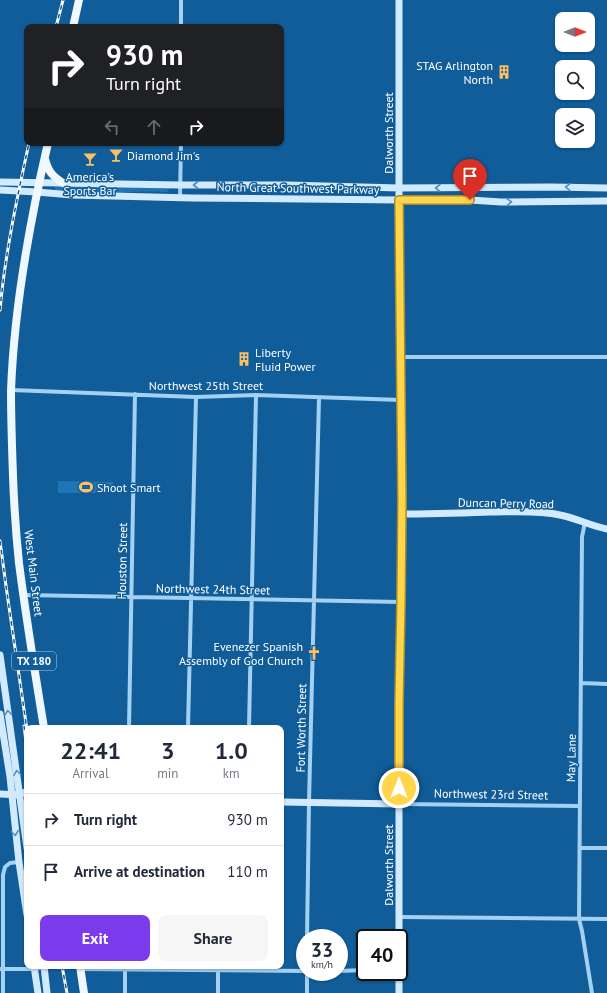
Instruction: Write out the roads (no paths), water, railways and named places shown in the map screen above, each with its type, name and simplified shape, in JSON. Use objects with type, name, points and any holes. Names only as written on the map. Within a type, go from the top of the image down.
[{"type":"main road","points":[[74,24],[79,0]]},
{"type":"main road","name":"Dalworth Street","points":[[399,0],[402,514],[399,703],[399,929]]},
{"type":"main road","name":"TX 180","points":[[39,182],[47,146]]},
{"type":"main road","points":[[44,158],[50,172],[63,183]]},
{"type":"main road","name":"North Great Southwest Parkway","points":[[0,182],[287,185],[399,188],[607,188]]},
{"type":"main road","name":"West Main Street","points":[[39,182],[21,278],[11,390],[11,422],[15,517],[24,595],[44,725]]},
{"type":"main road","points":[[214,198],[215,184]]},
{"type":"main road","name":"North Great Southwest Parkway","points":[[0,190],[72,195],[180,198],[470,200],[501,202],[607,201]]},
{"type":"main road","name":"Duncan Perry Road","points":[[402,514],[538,512],[561,515],[607,529]]},
{"type":"main road","points":[[0,655],[1,671],[11,730],[24,793],[0,794]]},
{"type":"main road","points":[[0,714],[10,777],[24,895]]},
{"type":"main road","points":[[2,732],[11,730]]},
{"type":"main road","name":"Northwest 23rd Street","points":[[284,802],[399,804]]},
{"type":"main road","points":[[34,969],[38,993]]},
{"type":"main road","points":[[44,969],[47,993]]},
{"type":"main road","points":[[80,969],[84,993]]},
{"type":"main road","points":[[399,981],[399,993]]},
{"type":"street","points":[[181,0],[181,24]]},
{"type":"street","points":[[180,146],[180,198]]},
{"type":"street","points":[[400,357],[607,358]]},
{"type":"street","name":"Northwest 25th Street","points":[[11,390],[196,397],[256,395],[401,400]]},
{"type":"street","name":"Houston Street","points":[[129,725],[135,394]]},
{"type":"street","points":[[249,725],[256,395]]},
{"type":"street","points":[[188,725],[196,397]]},
{"type":"street","name":"Fort Worth Street","points":[[307,929],[319,398]]},
{"type":"street","name":"May Lane","points":[[585,522],[582,537],[579,919],[592,993]]},
{"type":"street","name":"Northwest 24th Street","points":[[24,595],[401,602]]},
{"type":"street","points":[[582,683],[607,684]]},
{"type":"street","name":"Northwest 23rd Street","points":[[399,804],[580,806]]},
{"type":"street","points":[[580,848],[607,848]]},
{"type":"street","points":[[3,993],[1,969],[3,875],[5,867],[19,862]]},
{"type":"street","points":[[399,917],[607,919]]},
{"type":"street","points":[[1,969],[24,968]]},
{"type":"street","points":[[125,969],[125,993]]},
{"type":"street","points":[[218,969],[218,993]]},
{"type":"street","points":[[247,969],[296,971]]},
{"type":"street","points":[[306,981],[307,993]]},
{"type":"railway","points":[[57,24],[63,0]]},
{"type":"railway","points":[[0,310],[8,247],[28,146]]},
{"type":"railway","points":[[0,541],[26,725]]},
{"type":"railway","points":[[63,969],[67,993]]},
{"type":"place","name":"STAG Arlington North","points":[[504,72]]},
{"type":"place","name":"Diamond Jim's","points":[[116,155]]},
{"type":"place","name":"America's Sports Bar","points":[[90,159]]},
{"type":"place","name":"Liberty Fluid Power","points":[[244,359]]},
{"type":"place","name":"Shoot Smart","points":[[86,487]]},
{"type":"place","name":"Evenezer Spanish Assembly of God Church","points":[[314,653]]}]
